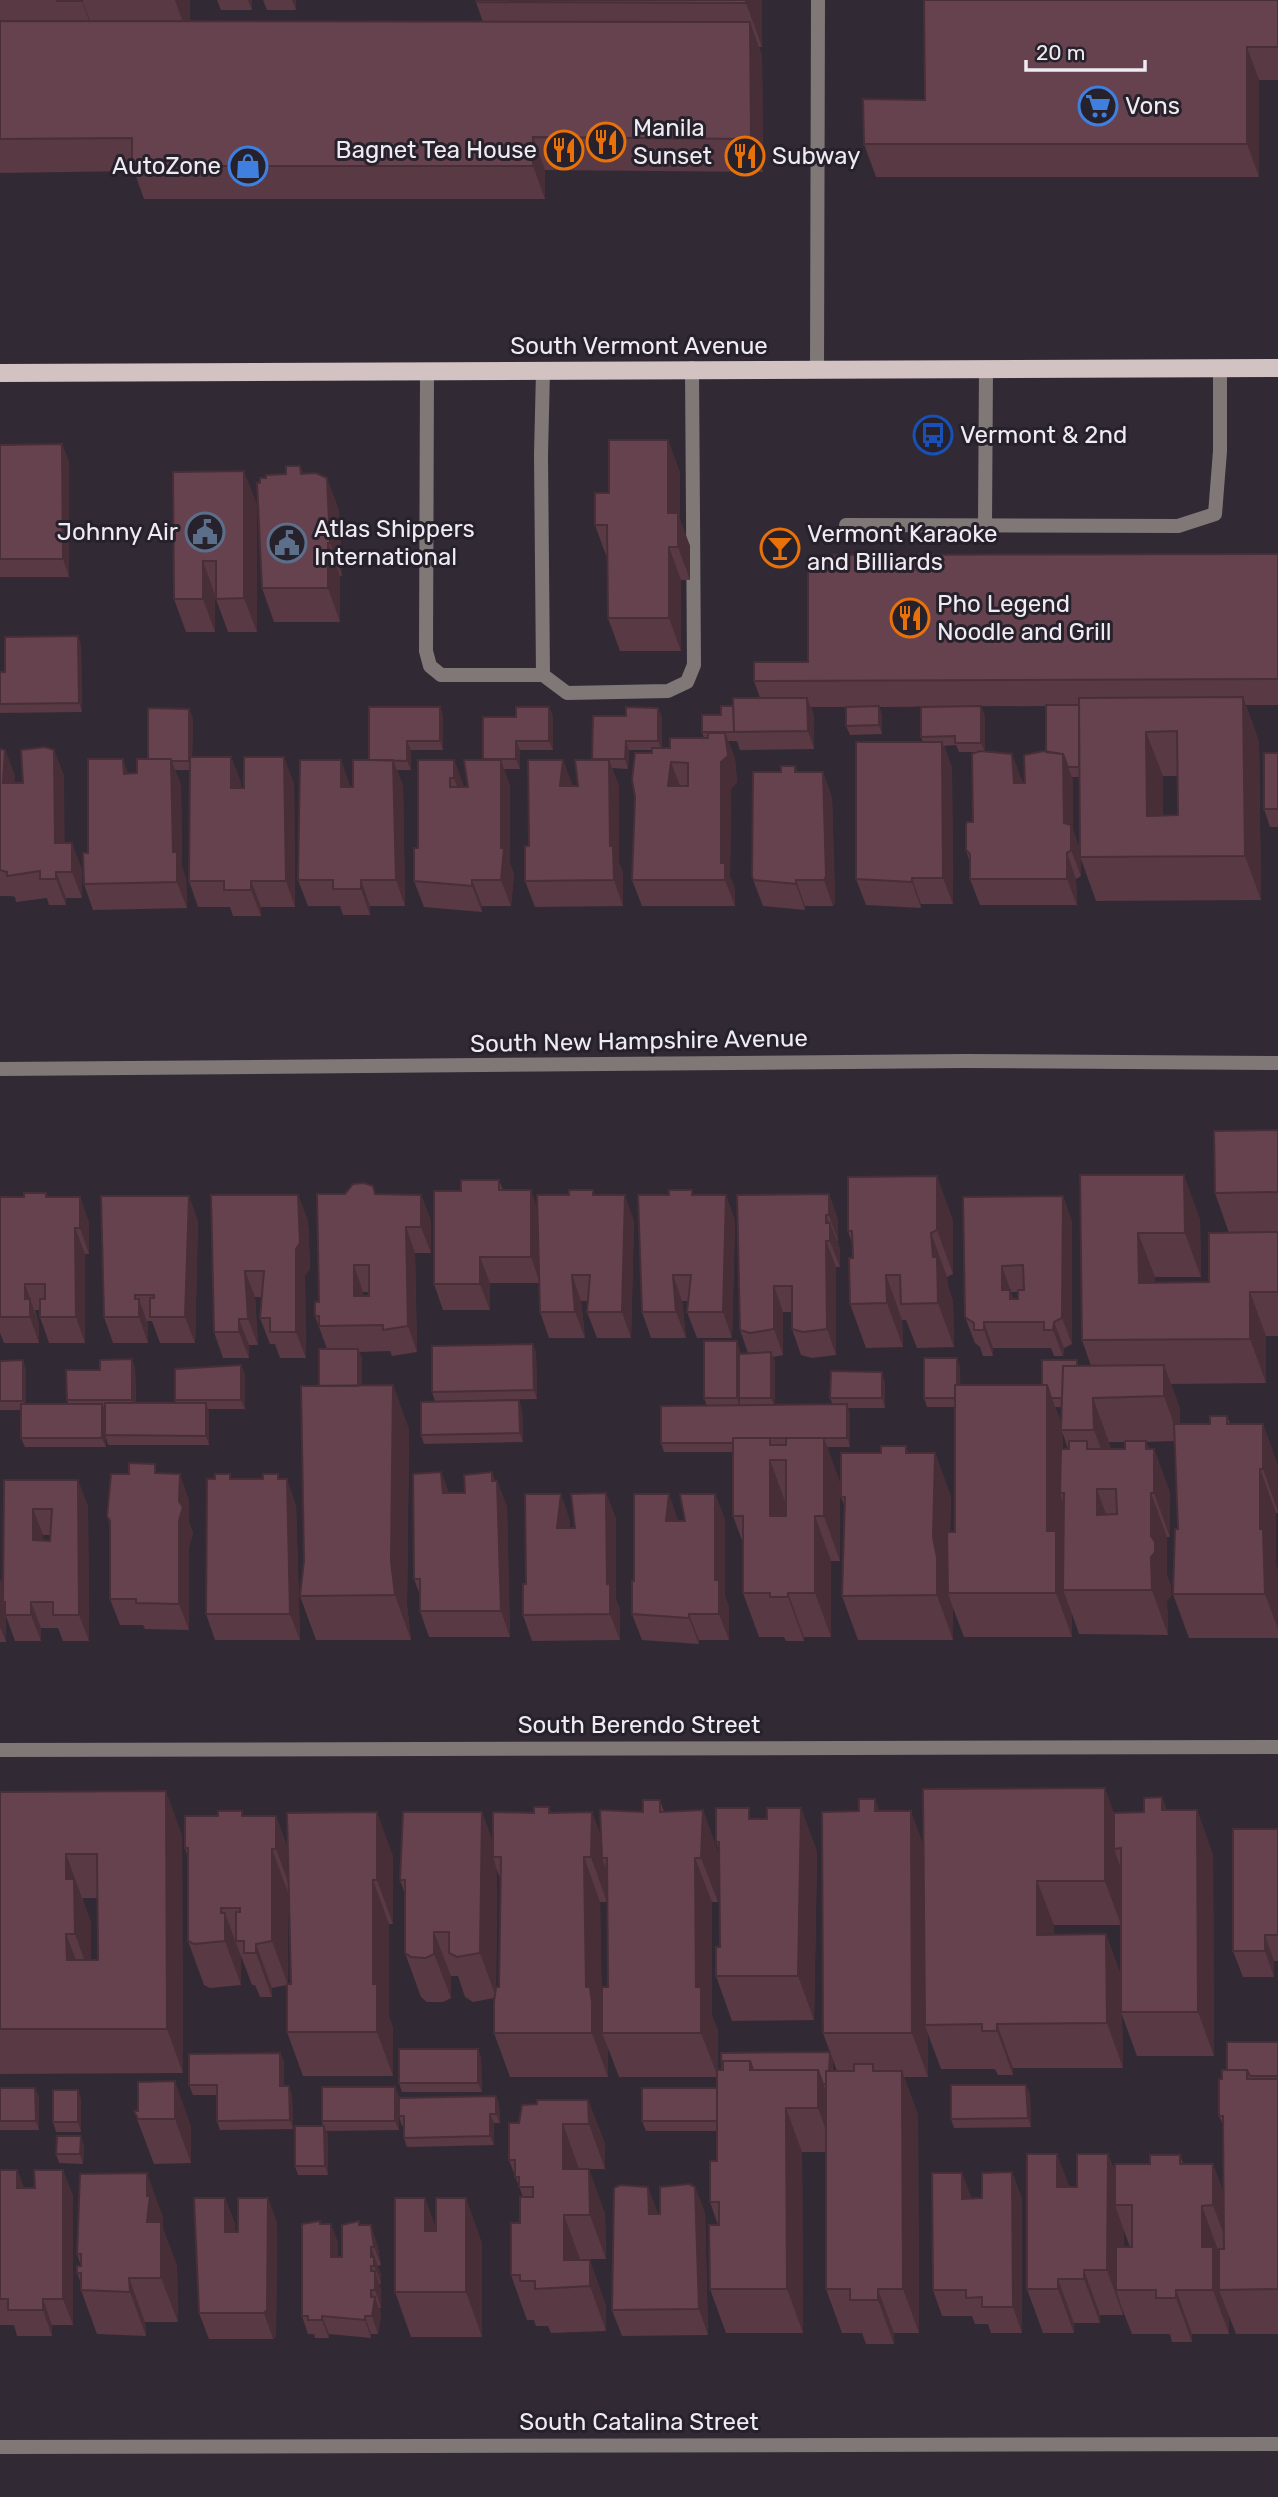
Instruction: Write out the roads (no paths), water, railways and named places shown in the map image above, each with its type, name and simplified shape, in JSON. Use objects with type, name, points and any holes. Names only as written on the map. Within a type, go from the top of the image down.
[{"type":"main road","name":"South Vermont Avenue","points":[[0,373],[692,368],[1278,368]]},
{"type":"street","points":[[817,370],[818,0]]},
{"type":"street","points":[[427,372],[426,651],[430,666],[441,675],[544,675],[567,693],[668,691],[687,682],[694,665],[692,368]]},
{"type":"street","points":[[846,525],[1178,526],[1215,514],[1220,451],[1220,368]]},
{"type":"street","points":[[985,524],[986,369]]},
{"type":"street","points":[[544,371],[541,455],[544,675]]},
{"type":"street","name":"South New Hampshire Avenue","points":[[0,1069],[964,1061],[1278,1063]]},
{"type":"street","name":"South Berendo Street","points":[[0,1750],[1278,1747]]},
{"type":"street","name":"South Catalina Street","points":[[0,2447],[1278,2444]]},
{"type":"place","name":"Vons","points":[[1098,106]]},
{"type":"place","name":"Manila Sunset","points":[[606,142]]},
{"type":"place","name":"Bagnet Tea House","points":[[564,150]]},
{"type":"place","name":"Subway","points":[[745,156]]},
{"type":"place","name":"AutoZone","points":[[248,166]]},
{"type":"place","name":"Vermont & 2nd","points":[[933,435]]},
{"type":"place","name":"Johnny Air","points":[[205,532]]},
{"type":"place","name":"Atlas Shippers International","points":[[287,543]]},
{"type":"place","name":"Vermont Karaoke and Billiards","points":[[780,548]]},
{"type":"place","name":"Pho Legend Noodle and Grill","points":[[910,618]]}]
